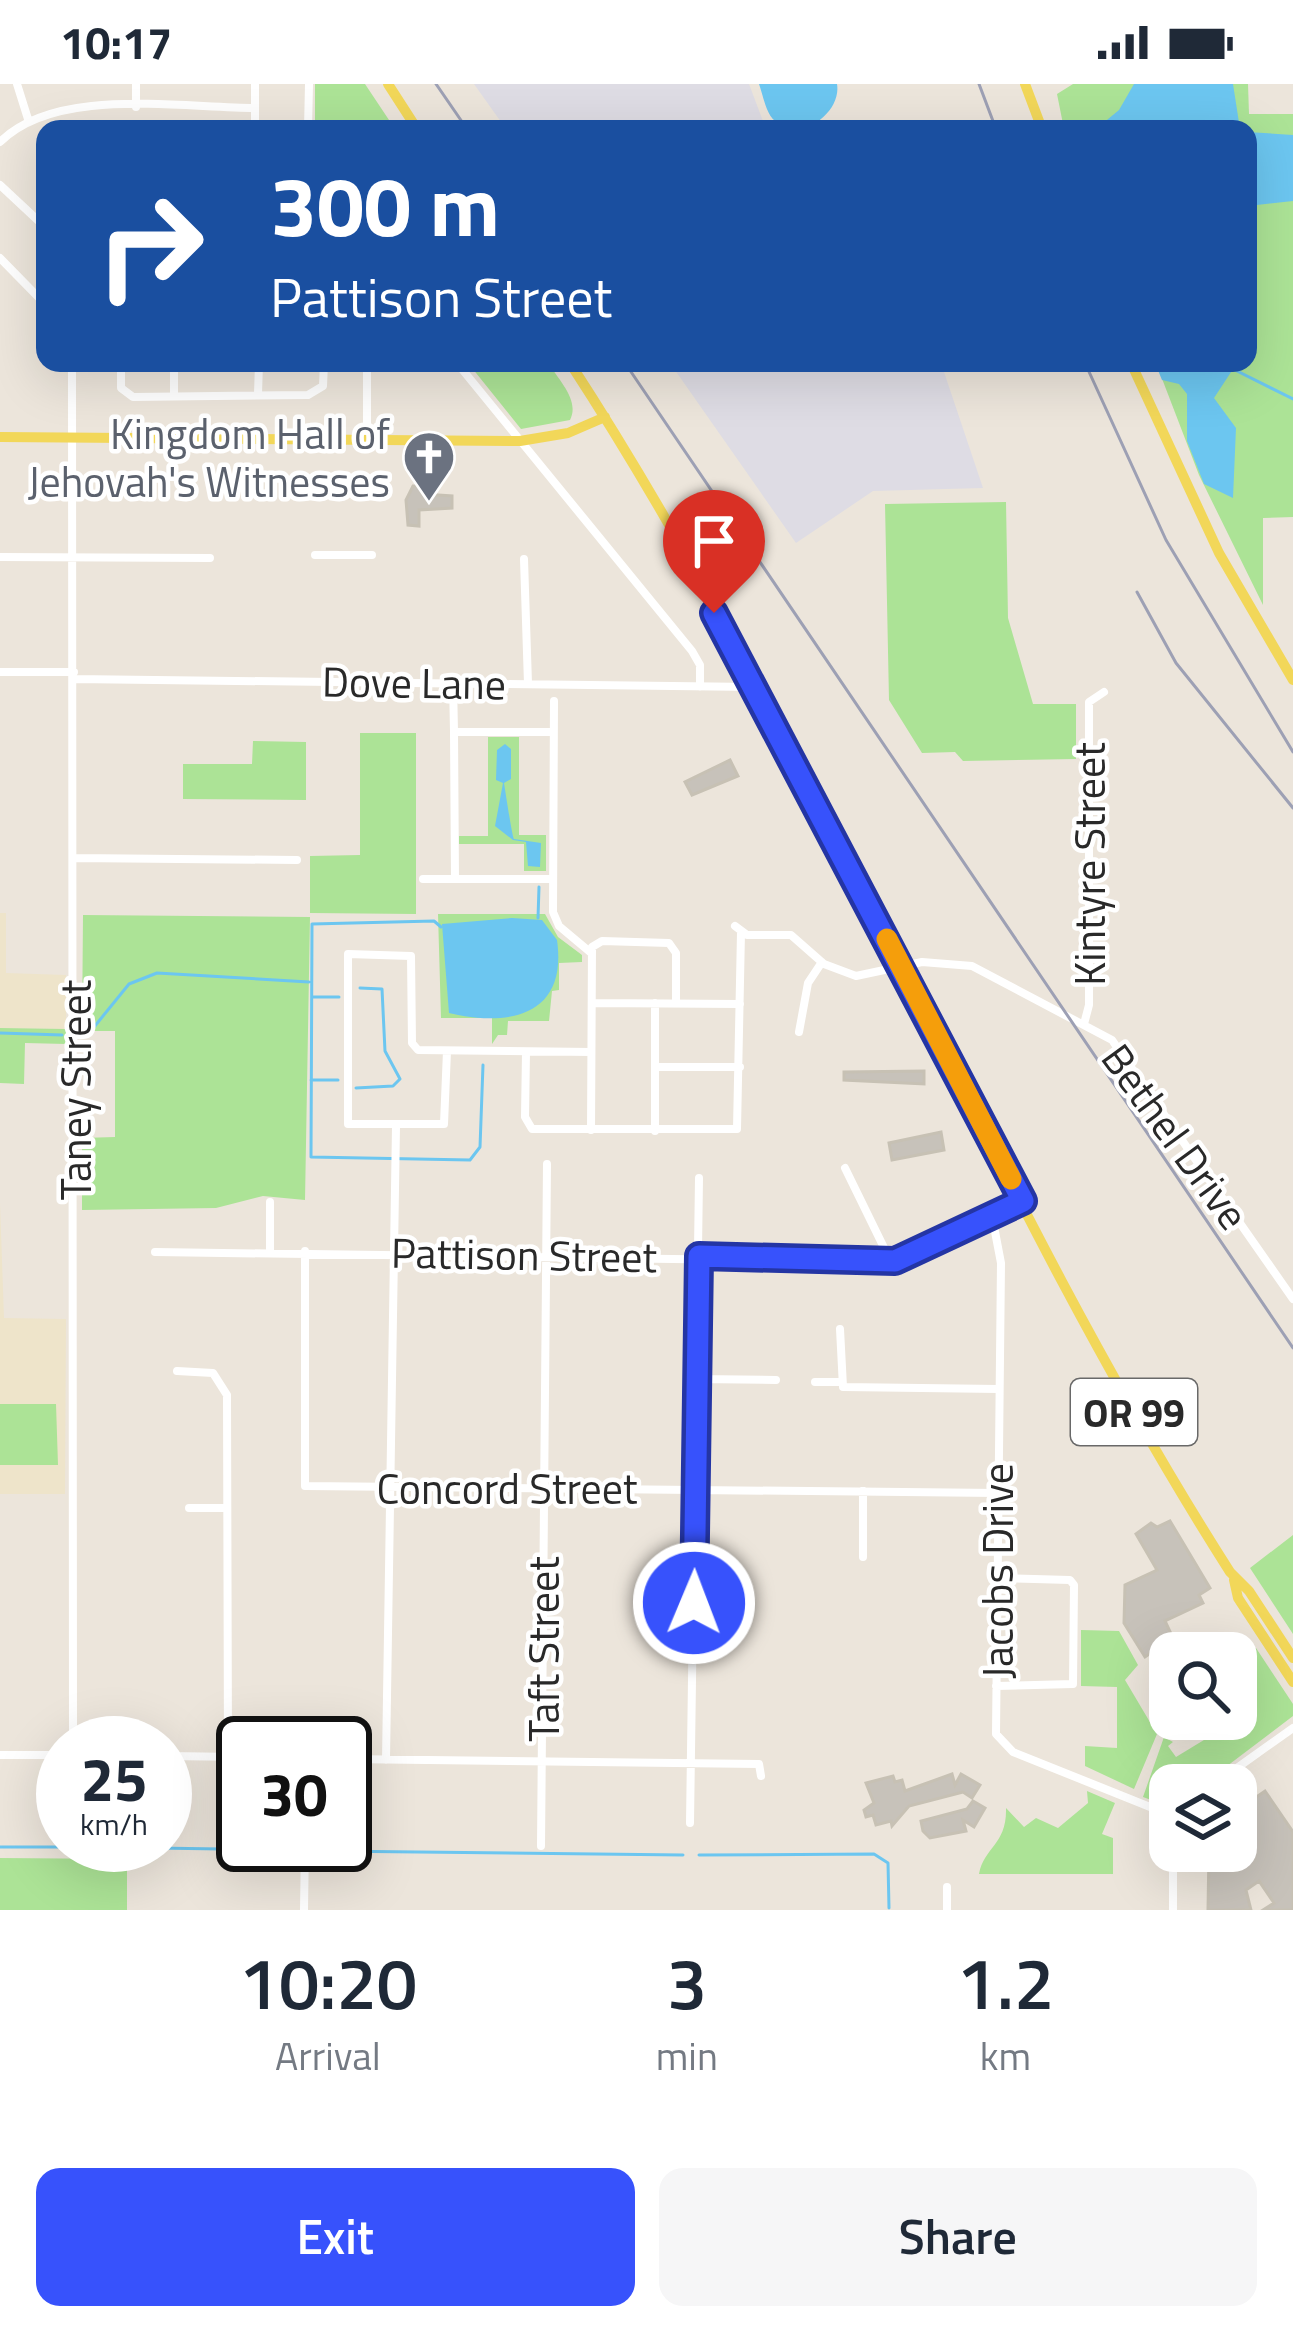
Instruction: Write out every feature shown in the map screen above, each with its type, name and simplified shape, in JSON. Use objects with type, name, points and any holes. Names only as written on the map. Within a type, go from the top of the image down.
[{"type":"main road","points":[[388,84],[411,120]]},
{"type":"main road","points":[[1028,85],[1039,120]]},
{"type":"main road","name":"OR 99","points":[[576,372],[754,687],[1135,1413],[1233,1577],[1238,1598],[1293,1682]]},
{"type":"main road","points":[[1135,372],[1219,554],[1293,680]]},
{"type":"main road","points":[[0,437],[520,441],[568,433],[605,417]]},
{"type":"main road","name":"OR 99","points":[[1233,1577],[1249,1591],[1293,1658]]},
{"type":"street","points":[[17,84],[28,119]]},
{"type":"street","points":[[136,84],[136,107]]},
{"type":"street","points":[[255,84],[255,120]]},
{"type":"street","points":[[308,84],[308,120]]},
{"type":"street","points":[[0,142],[28,119],[63,108],[255,108]]},
{"type":"street","points":[[0,185],[36,218]]},
{"type":"street","points":[[0,258],[36,295]]},
{"type":"street","name":"Taney Street","points":[[73,372],[73,1716]]},
{"type":"street","points":[[121,372],[121,388],[128,395],[319,392],[322,372]]},
{"type":"street","points":[[174,372],[174,395]]},
{"type":"street","points":[[258,394],[259,372]]},
{"type":"street","points":[[367,439],[368,372]]},
{"type":"street","points":[[464,372],[692,651],[700,665],[700,687]]},
{"type":"street","points":[[315,555],[372,555]]},
{"type":"street","points":[[0,557],[210,558]]},
{"type":"street","points":[[524,559],[527,684]]},
{"type":"street","name":"Dove Lane","points":[[0,672],[754,687]]},
{"type":"street","points":[[453,682],[455,879]]},
{"type":"street","name":"Kintyre Street","points":[[1084,1024],[1089,1005],[1089,702],[1104,692]]},
{"type":"street","points":[[554,701],[552,879],[557,922],[591,953]]},
{"type":"street","points":[[454,732],[553,732]]},
{"type":"street","points":[[75,858],[297,860]]},
{"type":"street","points":[[423,879],[552,879]]},
{"type":"street","points":[[526,1052],[529,1126],[736,1129],[738,929],[791,935],[822,962],[808,983],[799,1032]]},
{"type":"street","points":[[591,1130],[591,953],[602,941],[669,943],[676,953],[676,1004]]},
{"type":"street","points":[[447,1051],[446,1122],[347,1122],[348,954],[408,953],[412,1046],[447,1051],[591,1052]]},
{"type":"street","name":"Bethel Drive","points":[[822,962],[856,976],[901,966],[956,962],[1084,1024],[1126,1055],[1293,1299]]},
{"type":"street","points":[[591,1003],[740,1004]]},
{"type":"street","points":[[655,1131],[656,1003]]},
{"type":"street","points":[[656,1067],[740,1067]]},
{"type":"street","points":[[386,1760],[396,1125]]},
{"type":"street","name":"Taft Street","points":[[541,1846],[547,1164]]},
{"type":"street","points":[[845,1168],[891,1262]]},
{"type":"street","points":[[690,1823],[699,1178]]},
{"type":"street","name":"Pattison Street","points":[[155,1252],[891,1262],[1023,1201]]},
{"type":"street","points":[[270,1202],[270,1251]]},
{"type":"street","name":"Jacobs Drive","points":[[992,1216],[1000,1239],[996,1734],[1006,1748],[1149,1806]]},
{"type":"street","name":"Concord Street","points":[[305,1251],[305,1486],[998,1492]]},
{"type":"street","points":[[840,1329],[839,1382],[843,1388],[999,1389]]},
{"type":"street","points":[[177,1371],[212,1373],[226,1389],[228,1716]]},
{"type":"street","points":[[697,1379],[776,1380]]},
{"type":"street","points":[[815,1382],[839,1382]]},
{"type":"street","points":[[863,1491],[863,1557]]},
{"type":"street","points":[[189,1508],[226,1508]]},
{"type":"street","points":[[996,1686],[1072,1686],[1074,1616],[1072,1580],[997,1578]]},
{"type":"street","points":[[1242,1764],[1293,1728]]},
{"type":"street","points":[[0,1755],[36,1755]]},
{"type":"street","points":[[372,1760],[759,1764],[761,1776]]},
{"type":"street","points":[[304,1910],[305,1872]]},
{"type":"street","points":[[1173,1872],[1173,1910]]},
{"type":"street","points":[[947,1887],[947,1910]]},
{"type":"shaded area","points":[[474,84],[749,84],[763,120],[500,120]]},
{"type":"shaded area","points":[[676,372],[944,372],[983,488],[873,491],[796,543]]},
{"type":"shaded area","points":[[0,913],[6,913],[6,973],[66,975],[66,1029],[0,1028]]},
{"type":"shaded area","points":[[0,1203],[4,1318],[66,1319],[65,1494],[0,1494]]},
{"type":"green space","points":[[315,84],[365,84],[389,120],[315,120]]},
{"type":"green space","points":[[1073,84],[1248,84],[1249,114],[1293,114],[1293,517],[1263,518],[1263,605],[1199,475],[1159,372],[1257,372],[1257,120],[1062,120],[1057,94]]},
{"type":"green space","points":[[475,372],[554,372],[570,398],[570,420],[521,429]]},
{"type":"green space","points":[[1006,502],[1008,618],[1033,704],[1076,704],[1076,759],[963,761],[955,752],[922,753],[889,700],[885,504]]},
{"type":"green space","points":[[360,733],[416,733],[416,914],[310,913],[310,856],[360,855]]},
{"type":"green space","points":[[488,737],[519,737],[519,835],[546,835],[546,871],[524,871],[524,844],[459,844],[459,836],[488,836]]},
{"type":"green space","points":[[253,741],[306,742],[306,800],[183,799],[183,764],[252,764]]},
{"type":"green space","points":[[438,914],[545,914],[558,937],[582,955],[582,962],[559,963],[559,990],[552,991],[549,1021],[508,1021],[507,1035],[498,1035],[492,1044],[492,1018],[441,1018]]},
{"type":"green space","points":[[83,915],[310,917],[305,1200],[263,1196],[216,1208],[82,1210],[82,1138],[115,1137],[115,1031],[82,1031]]},
{"type":"green space","points":[[0,1028],[66,1029],[66,1044],[25,1043],[24,1084],[0,1083]]},
{"type":"green space","points":[[0,1404],[56,1404],[58,1465],[0,1465]]},
{"type":"green space","points":[[1293,1535],[1293,1634],[1250,1568]]},
{"type":"green space","points":[[1081,1630],[1119,1631],[1138,1665],[1125,1680],[1149,1720],[1149,1740],[1154,1740],[1134,1789],[1085,1766],[1085,1746],[1117,1748],[1117,1687],[1081,1686]]},
{"type":"green space","points":[[1257,1650],[1293,1704],[1293,1716],[1230,1764],[1155,1764],[1163,1740],[1173,1742],[1168,1746],[1176,1757],[1204,1740],[1257,1740]]},
{"type":"green space","points":[[1087,1791],[1115,1803],[1102,1834],[1113,1838],[1113,1874],[979,1874],[1003,1830],[1006,1808],[1024,1827],[1036,1818],[1058,1828],[1088,1803]]},
{"type":"green space","points":[[0,1858],[36,1858],[36,1872],[127,1872],[127,1910],[0,1910]]},
{"type":"water","points":[[759,84],[837,84],[833,105],[820,120],[775,120]]},
{"type":"water","points":[[1134,84],[1233,84],[1239,120],[1107,120],[1119,110]]},
{"type":"water","points":[[1257,133],[1293,135],[1293,201],[1257,205]]},
{"type":"water","points":[[1159,372],[1231,372],[1214,398],[1236,428],[1233,498],[1204,484],[1187,441],[1187,394],[1179,384],[1162,380]]},
{"type":"water","points":[[505,744],[511,749],[511,779],[504,783],[513,836],[541,843],[540,867],[528,866],[526,842],[513,840],[495,826],[503,783],[496,780],[497,750]]},
{"type":"water","points":[[542,920],[557,940],[553,986],[543,1001],[512,1016],[449,1013],[442,924]]},
{"type":"building","name":"Kingdom Hall of Jehovah's Witnesses","points":[[413,486],[423,486],[423,494],[452,496],[452,508],[419,510],[419,526],[408,525],[406,500]]},
{"type":"building","points":[[730,760],[738,776],[692,795],[685,782]]},
{"type":"building","points":[[924,1071],[924,1084],[844,1080],[844,1072]]},
{"type":"building","points":[[941,1132],[944,1150],[892,1160],[889,1143]]},
{"type":"building","points":[[1170,1521],[1210,1588],[1199,1595],[1203,1603],[1165,1621],[1170,1632],[1149,1632],[1145,1657],[1124,1623],[1125,1585],[1157,1570],[1136,1534],[1151,1523],[1157,1527]]},
{"type":"building","points":[[952,1774],[955,1785],[961,1774],[980,1785],[972,1798],[963,1792],[909,1806],[892,1826],[891,1821],[876,1825],[873,1815],[866,1817],[864,1810],[874,1803],[866,1783],[893,1776],[895,1782],[902,1780],[905,1791]]},
{"type":"building","points":[[1265,1791],[1293,1832],[1293,1910],[1263,1910],[1274,1903],[1259,1881],[1246,1890],[1251,1910],[1208,1910],[1209,1872],[1257,1872],[1257,1797]]},
{"type":"building","points":[[973,1801],[985,1808],[974,1827],[963,1820],[966,1831],[930,1838],[923,1831],[921,1821],[967,1809]]},
{"type":"waterway","points":[[1239,372],[1293,399]]},
{"type":"waterway","points":[[538,918],[539,887]]},
{"type":"waterway","points":[[441,927],[434,921],[312,924],[311,1157],[470,1160],[480,1147],[483,1065]]},
{"type":"waterway","points":[[90,1032],[129,984],[157,973],[309,982]]},
{"type":"waterway","points":[[356,1088],[393,1086],[400,1079],[385,1051],[382,989],[360,988]]},
{"type":"waterway","points":[[313,997],[339,997]]},
{"type":"waterway","points":[[0,1033],[62,1035]]},
{"type":"waterway","points":[[311,1080],[338,1080]]},
{"type":"waterway","points":[[0,1847],[36,1847]]},
{"type":"waterway","points":[[192,1849],[216,1849]]},
{"type":"waterway","points":[[372,1852],[683,1855]]},
{"type":"waterway","points":[[699,1855],[874,1854],[888,1863],[889,1908]]},
{"type":"railway","points":[[436,84],[461,120]]},
{"type":"railway","points":[[979,84],[993,120]]},
{"type":"railway","points":[[631,372],[1293,1348]]},
{"type":"railway","points":[[1089,372],[1166,540],[1293,752]]},
{"type":"railway","points":[[1137,592],[1176,663],[1293,808]]},
{"type":"slow traffic","points":[[887,939],[1011,1179]]},
{"type":"place","name":"Kingdom Hall of Jehovah's Witnesses","points":[[429,503]]},
{"type":"route","points":[[694,1603],[699,1256],[895,1261],[1023,1201],[714,613]]}]
